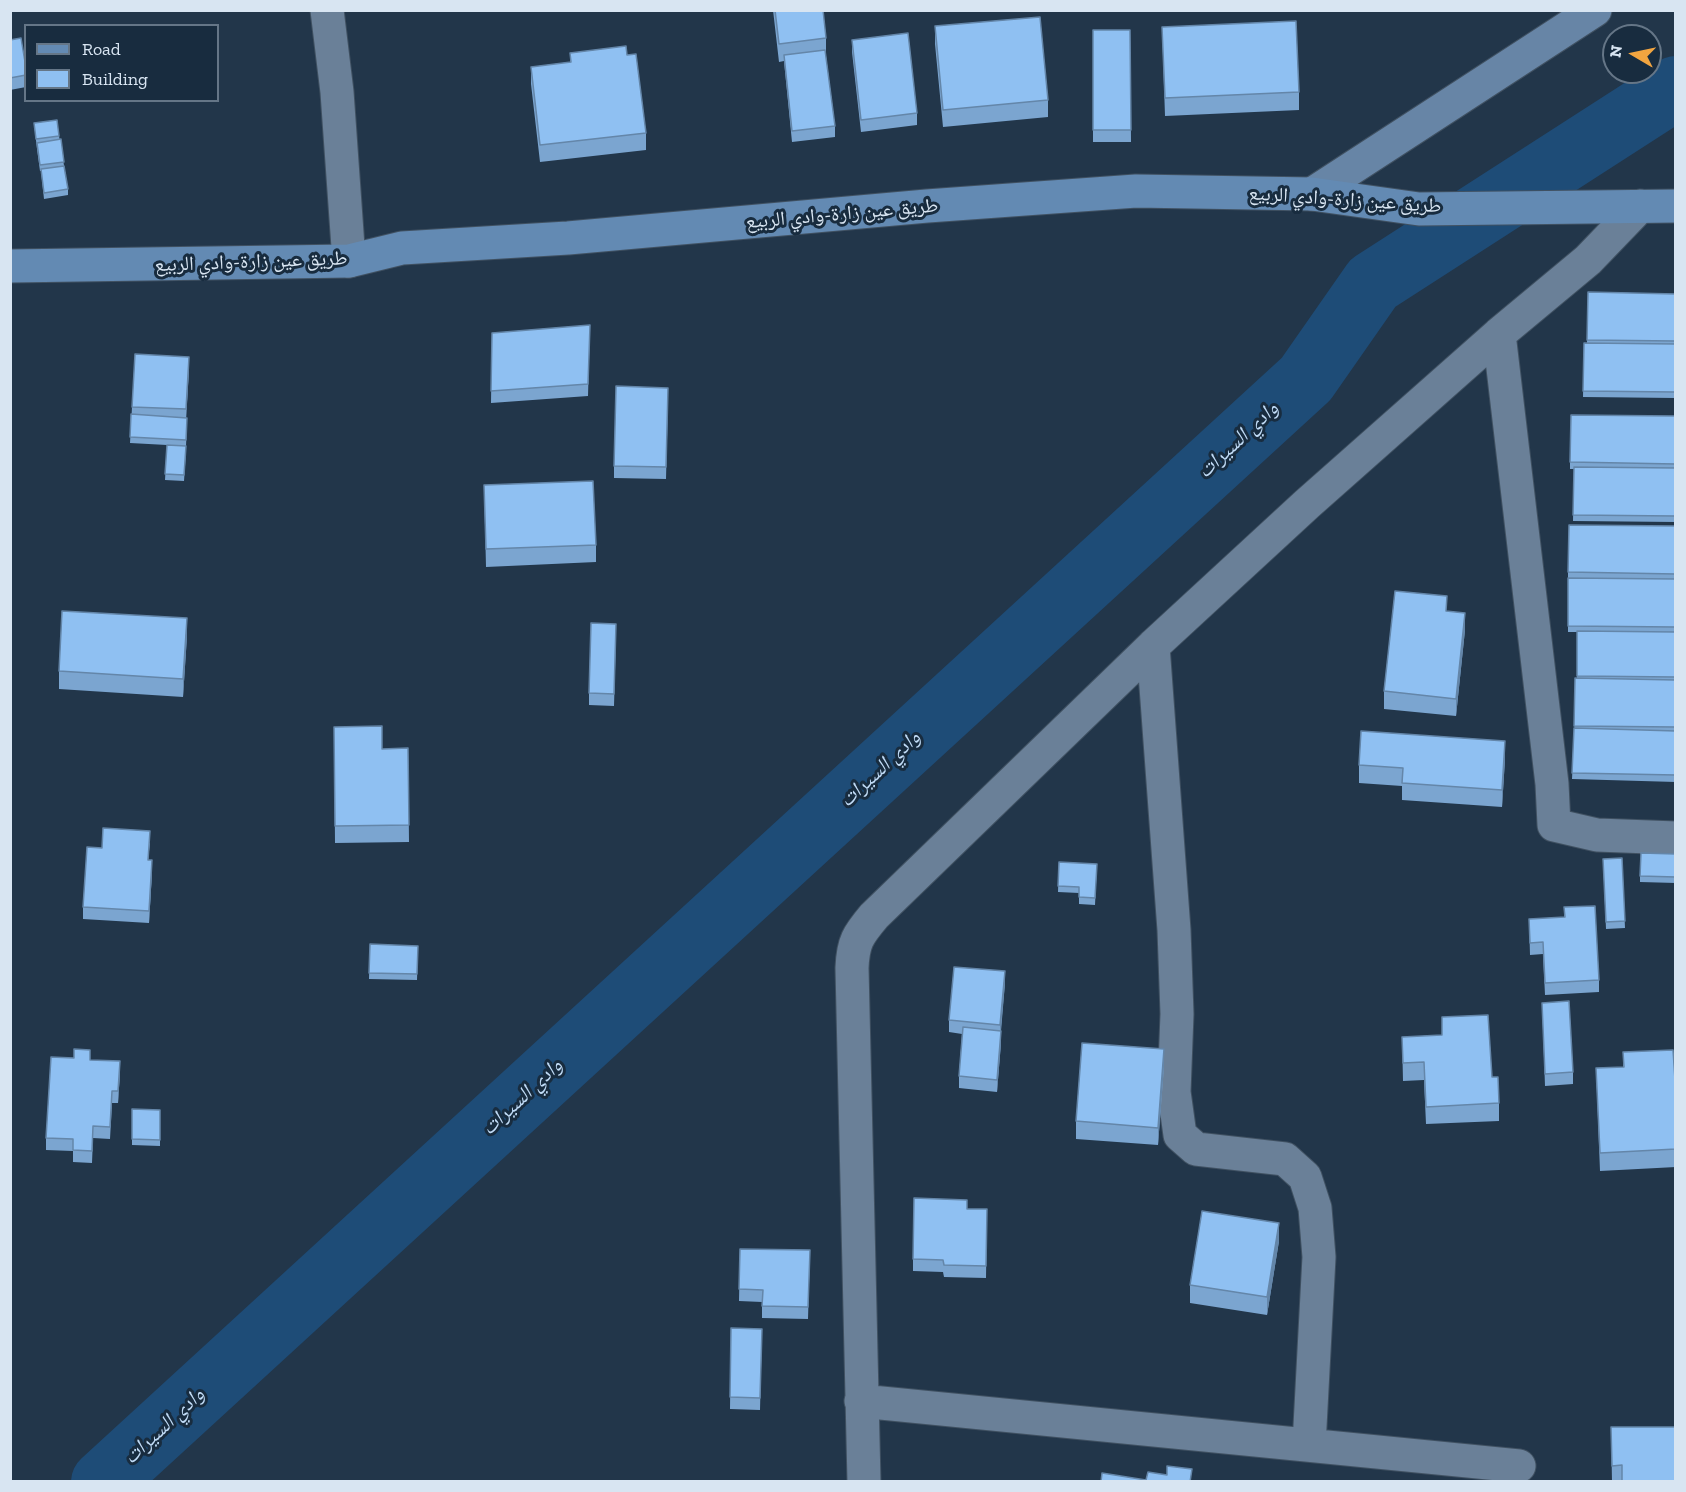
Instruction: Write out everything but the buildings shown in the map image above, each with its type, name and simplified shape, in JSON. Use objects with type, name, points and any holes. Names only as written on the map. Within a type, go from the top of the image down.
[{"type":"main road","points":[[1312,194],[1595,10]]},
{"type":"main road","name":"طريق عين زارة-وادي الربيع","points":[[10,266],[349,261],[402,248],[568,238],[927,206],[1136,191],[1312,194],[1419,209],[1676,206]]},
{"type":"street","points":[[327,10],[337,92],[349,261]]},
{"type":"street","points":[[864,1482],[853,945],[874,916],[1153,646],[1307,504],[1499,334],[1588,260],[1640,206]]},
{"type":"street","points":[[1499,334],[1552,784],[1554,825],[1597,835],[1676,838]]},
{"type":"street","points":[[1153,646],[1174,930],[1177,1014],[1174,1092],[1180,1134],[1196,1149],[1285,1159],[1305,1177],[1315,1208],[1319,1257],[1309,1445]]},
{"type":"street","points":[[861,1401],[1519,1466]]},
{"type":"waterway","name":"وادي السيرات","points":[[103,1482],[1306,379],[1373,283],[1676,88]]}]
